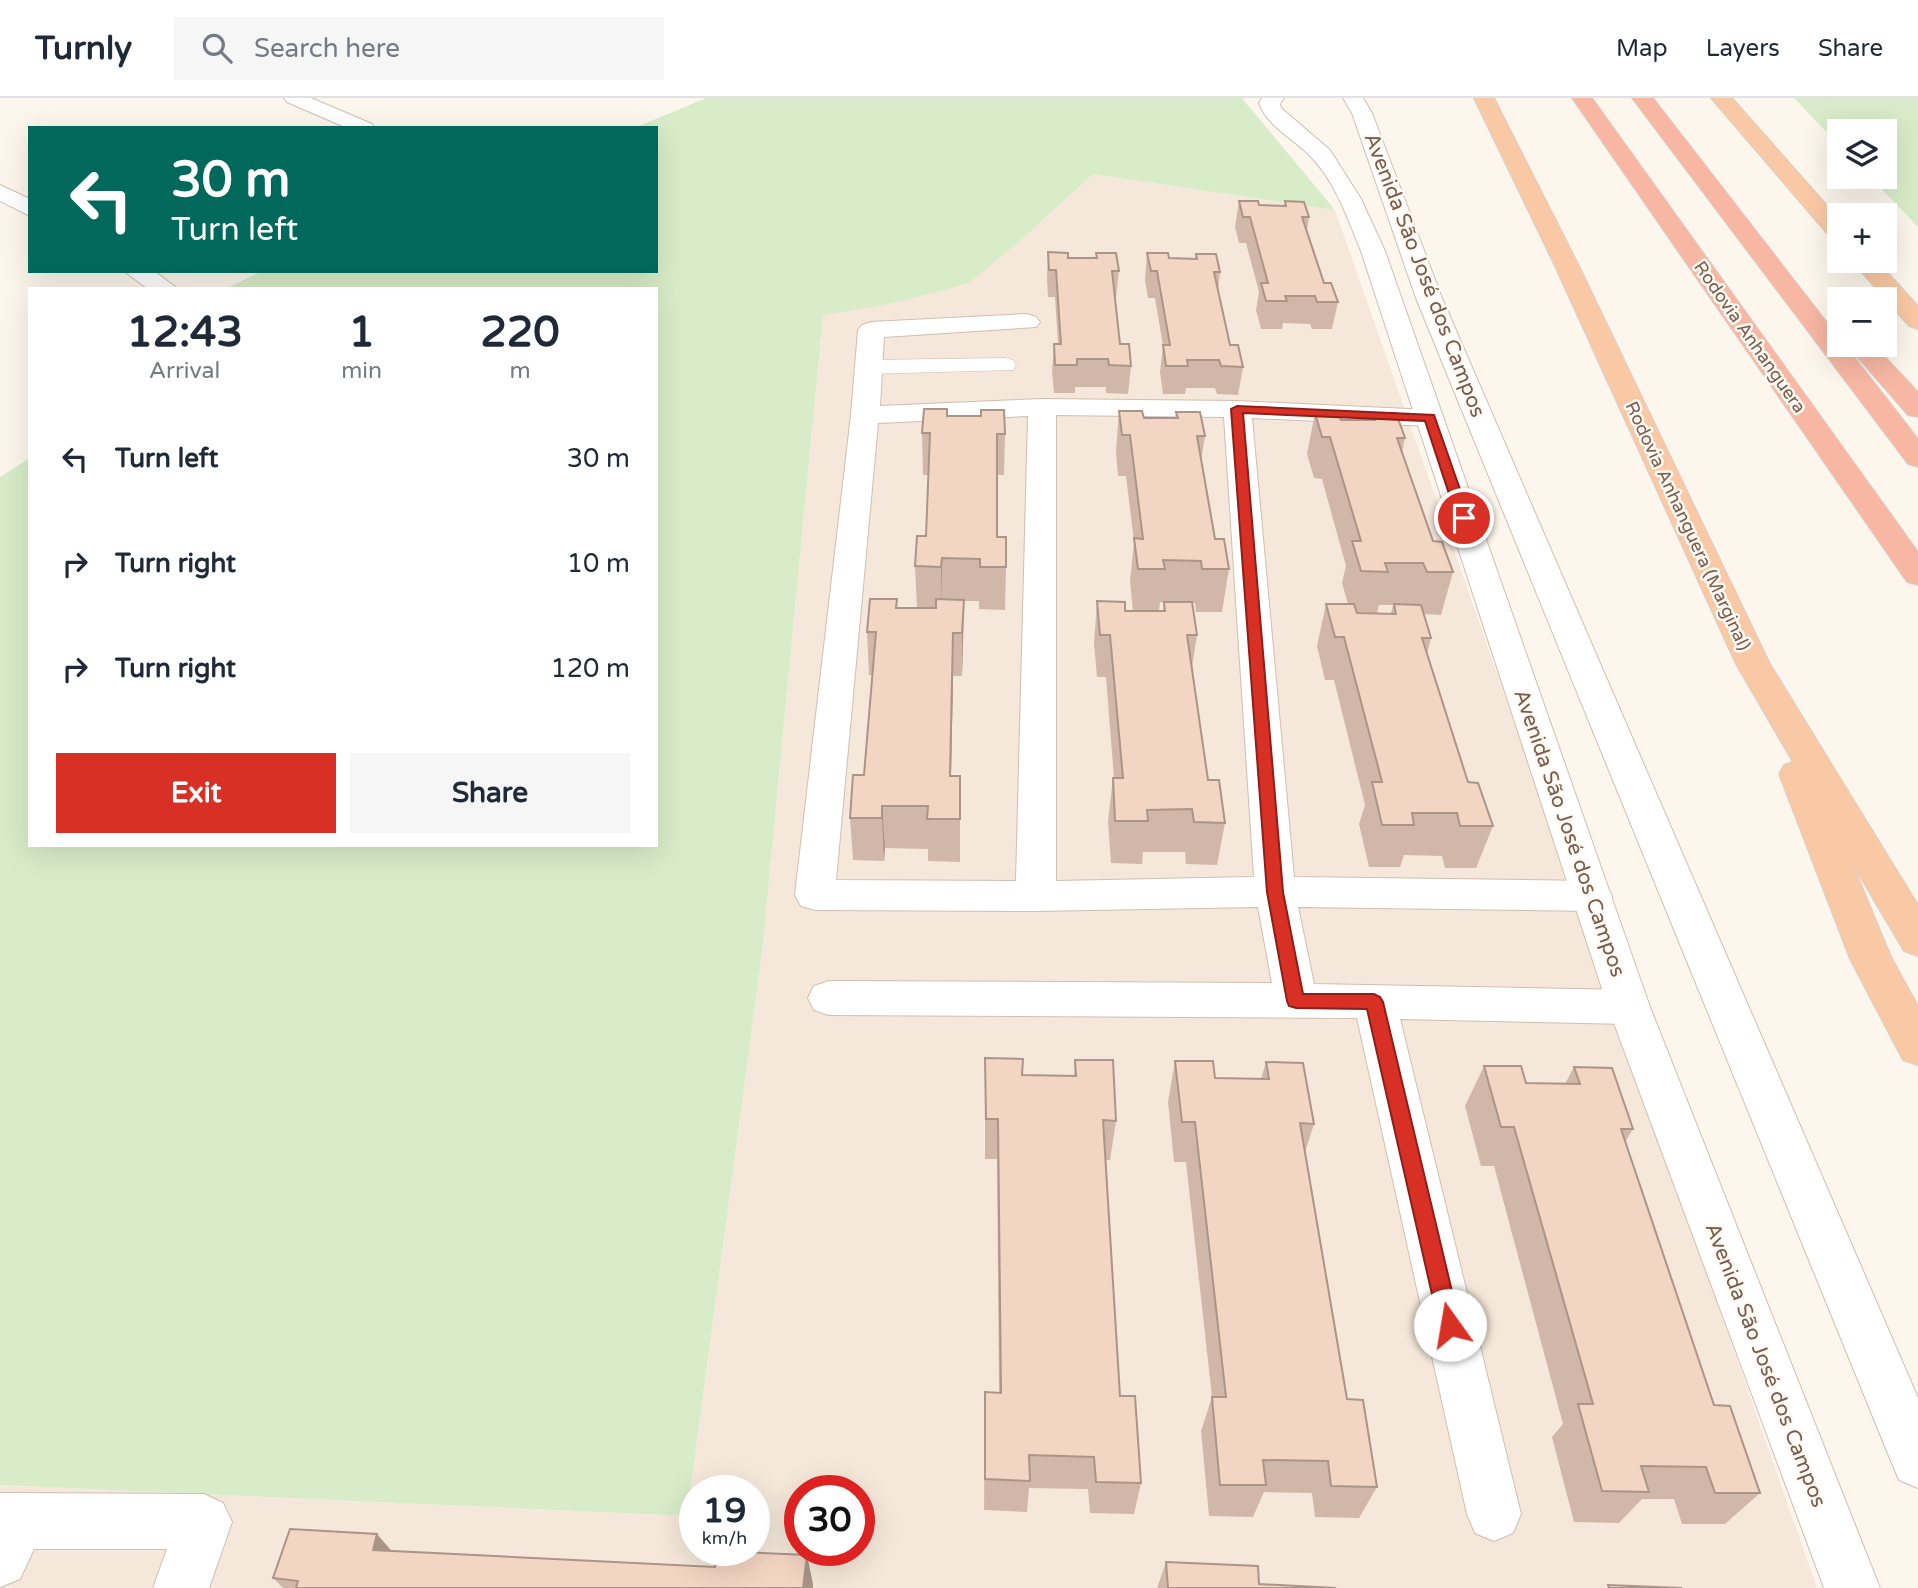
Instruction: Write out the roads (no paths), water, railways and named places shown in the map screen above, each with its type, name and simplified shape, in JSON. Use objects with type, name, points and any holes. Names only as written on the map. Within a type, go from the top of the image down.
[{"type":"highway","name":"Rodovia Anhanguera (Marginal)","points":[[1484,98],[1567,265],[1754,664],[1918,940]]},
{"type":"highway","name":"Rodovia Anhanguera","points":[[1582,98],[1918,575]]},
{"type":"highway","points":[[1642,98],[1918,458]]},
{"type":"highway","points":[[1721,98],[1827,219]]},
{"type":"highway","points":[[1672,137],[1827,309]]},
{"type":"highway","points":[[1875,273],[1918,321]]},
{"type":"highway","points":[[1871,357],[1918,409]]},
{"type":"highway","points":[[1754,664],[1871,959],[1918,1047]]},
{"type":"street","points":[[294,98],[360,126]]},
{"type":"street","name":"Avenida São José dos Campos","points":[[1274,98],[1269,103],[1272,111],[1322,155],[1350,199],[1373,251],[1629,1007],[1852,1588]]},
{"type":"street","name":"Avenida São José dos Campos","points":[[1353,98],[1362,113],[1429,298],[1918,1461]]},
{"type":"street","points":[[0,192],[28,208]]},
{"type":"street","points":[[139,273],[163,287]]},
{"type":"street","points":[[1027,322],[871,330],[865,415],[815,895],[1036,896],[1275,892],[1592,896]]},
{"type":"street","points":[[865,415],[1042,407],[1237,409],[1430,418]]},
{"type":"street","points":[[1036,896],[1042,407]]},
{"type":"street","points":[[1237,409],[1275,892],[1296,1001]]},
{"type":"street","points":[[829,998],[1296,1001],[1629,1007]]},
{"type":"street","points":[[1374,1002],[1494,1514]]},
{"type":"street","points":[[6,1534],[204,1522],[181,1588]]},
{"type":"lane","points":[[868,367],[1005,365]]}]
